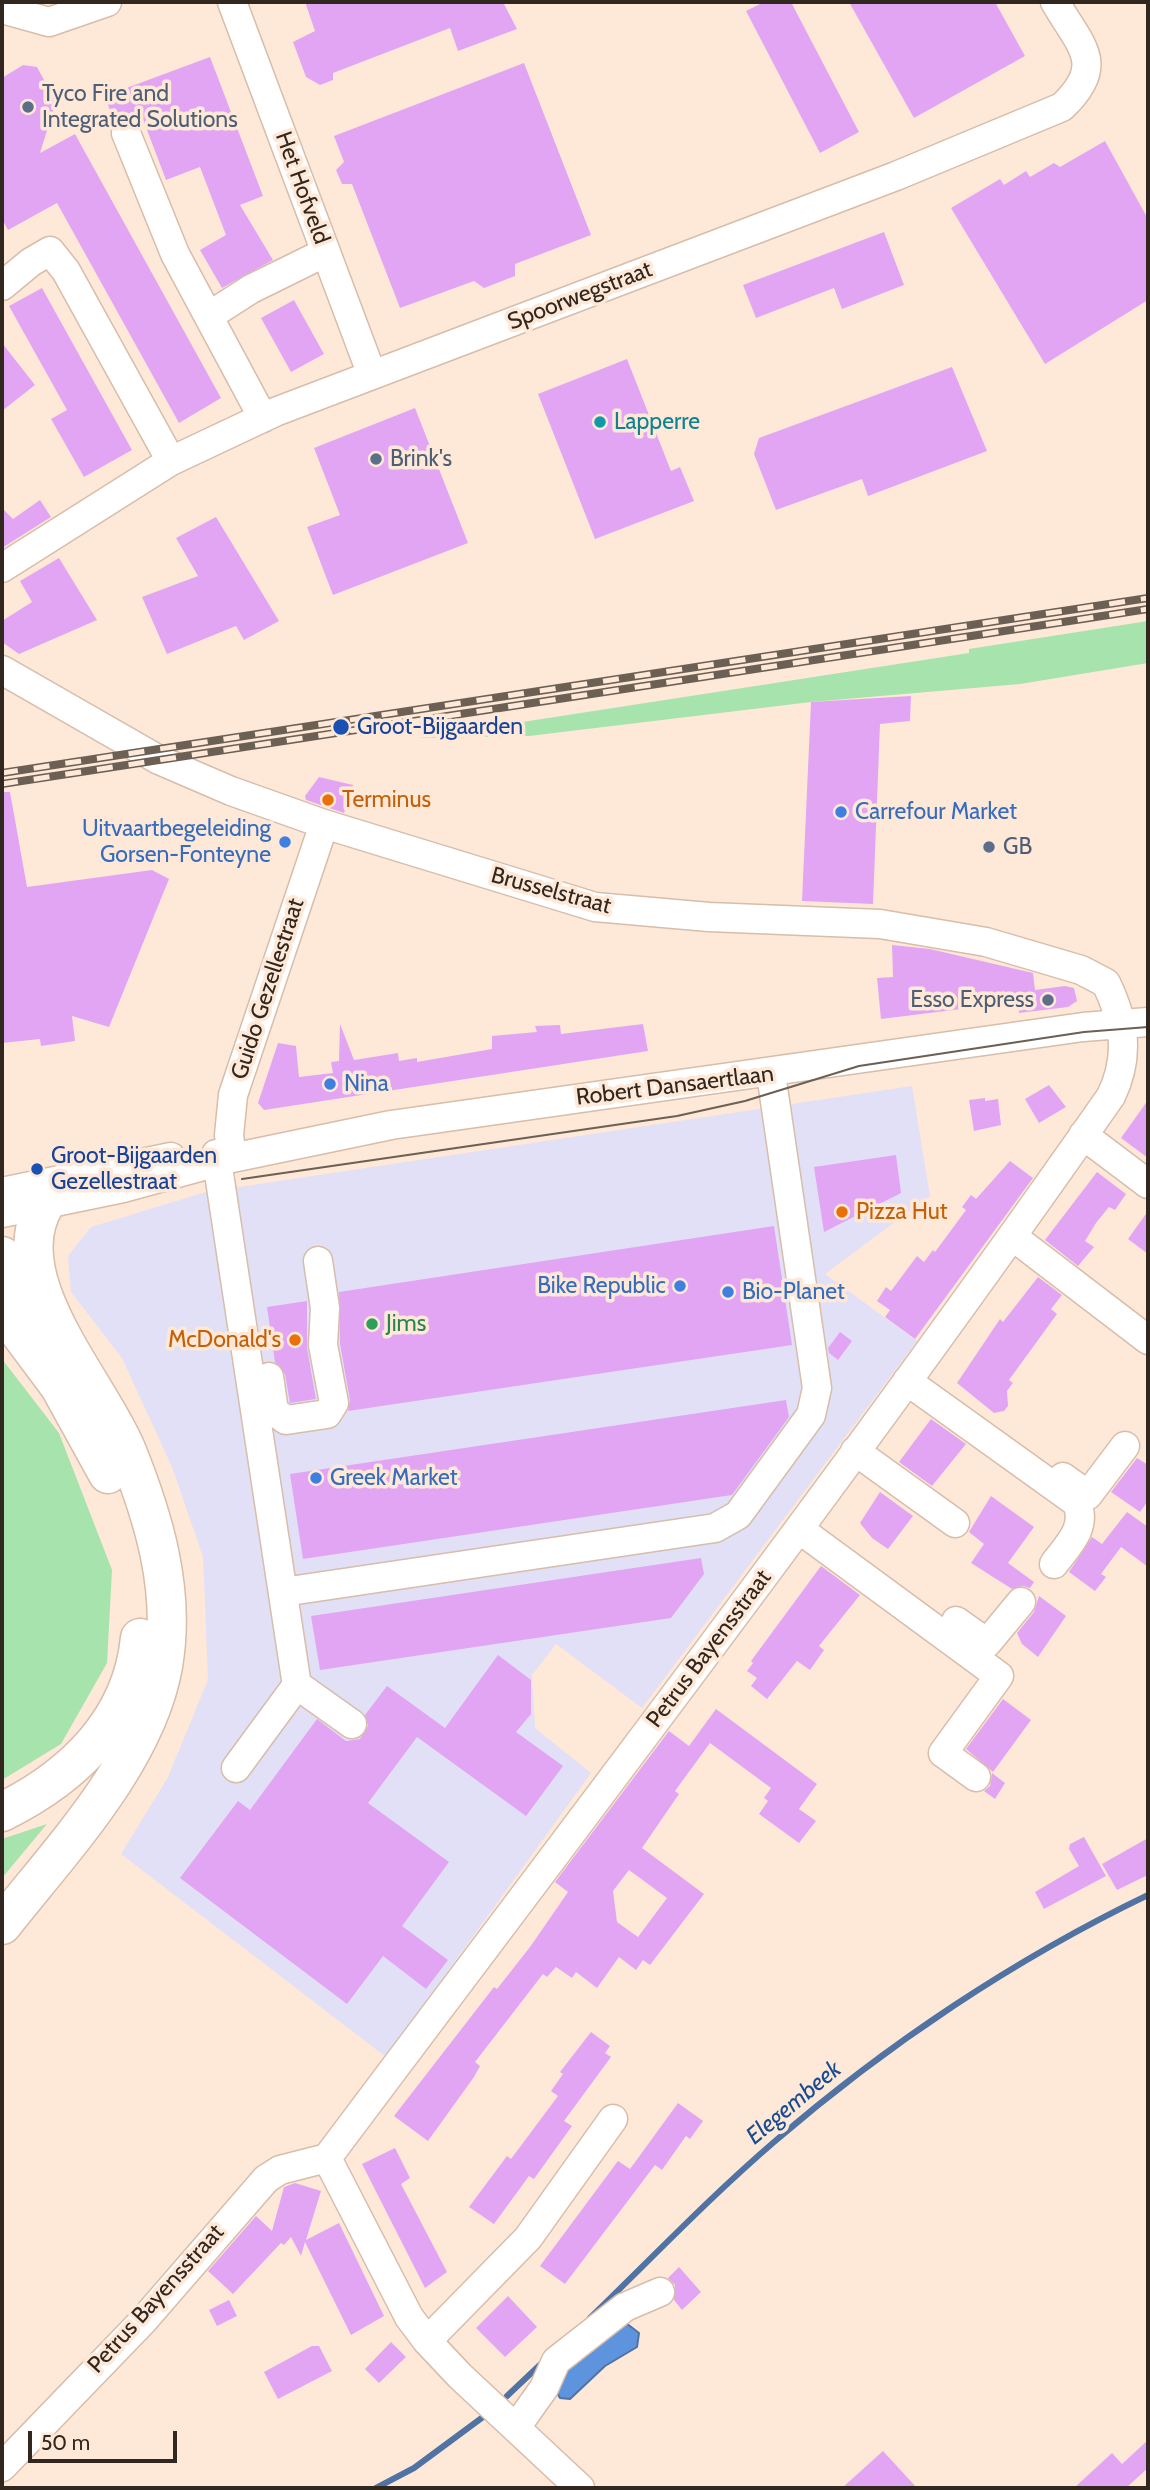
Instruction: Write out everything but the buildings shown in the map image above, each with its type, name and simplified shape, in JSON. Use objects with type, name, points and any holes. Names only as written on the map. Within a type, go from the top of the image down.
[{"type":"highway","points":[[2,1925],[127,1760],[148,1714],[163,1667],[167,1622],[164,1576],[147,1506],[124,1446],[58,1331],[35,1282],[31,1243],[37,1215],[45,1204]]},
{"type":"highway","points":[[2,1256],[34,1307],[58,1331]]},
{"type":"highway","points":[[2,1309],[60,1388],[93,1443],[118,1495],[134,1543],[142,1622],[138,1664],[121,1706],[102,1737],[74,1767],[40,1794],[2,1812]]},
{"type":"street","points":[[7,8],[49,22],[107,2]]},
{"type":"street","name":"Het Hofveld","points":[[232,2],[373,375]]},
{"type":"street","name":"Spoorwegstraat","points":[[2,568],[171,461],[263,418],[896,176],[1062,107],[1079,91],[1087,76],[1088,59],[1055,2]]},
{"type":"street","points":[[126,133],[175,254],[263,418]]},
{"type":"street","points":[[2,286],[31,262],[50,251],[66,271],[171,461]]},
{"type":"street","points":[[209,316],[251,289],[326,252]]},
{"type":"street","name":"Brusselstraat","points":[[2,670],[159,760],[231,792],[324,824],[595,907],[709,917],[880,924],[986,942],[1081,970],[1106,983],[1134,1023]]},
{"type":"street","name":"Guido Gezellestraat","points":[[297,1686],[234,1273],[222,1158],[229,1135],[233,1095],[324,824]]},
{"type":"street","name":"Robert Dansaertlaan","points":[[2,1213],[123,1188],[222,1158],[391,1125],[688,1082],[772,1074],[1134,1023]]},
{"type":"street","name":"Petrus Bayensstraat","points":[[2,2467],[142,2322],[266,2179],[281,2170],[327,2158],[805,1521],[1012,1236],[1122,1074],[1125,1052],[1134,1023]]},
{"type":"street","points":[[283,1592],[715,1528],[737,1515],[811,1415],[817,1388],[772,1074]]},
{"type":"street","points":[[1083,1135],[1148,1184]]},
{"type":"street","name":"Robert Dansaertlaan","points":[[2,1192],[204,1151],[222,1158]]},
{"type":"street","points":[[1012,1236],[1148,1340]]},
{"type":"street","points":[[243,1330],[266,1358],[274,1411],[286,1420],[327,1414],[334,1403],[323,1345],[325,1308],[318,1261]]},
{"type":"street","points":[[911,1375],[1088,1495],[1125,1446]]},
{"type":"street","points":[[911,1375],[1077,1503],[1082,1515],[1081,1527],[1054,1564]]},
{"type":"street","points":[[855,1451],[954,1523]]},
{"type":"street","points":[[805,1521],[987,1643],[1021,1602]]},
{"type":"street","points":[[805,1521],[999,1676],[943,1753],[976,1777]]},
{"type":"street","points":[[236,1768],[297,1686],[352,1724]]},
{"type":"street","points":[[427,2341],[528,2238],[612,2119]]},
{"type":"street","points":[[327,2158],[409,2316],[427,2341],[580,2488]]},
{"type":"street","points":[[517,2426],[544,2388],[556,2361],[625,2307],[660,2292]]},
{"type":"shaded area","points":[[912,1086],[930,1196],[825,1274],[917,1341],[642,1708],[556,1644],[532,1675],[535,1728],[591,1773],[386,2057],[121,1854],[167,1779],[208,1680],[203,1557],[172,1467],[122,1358],[71,1292],[68,1256],[91,1227],[206,1192]]},
{"type":"green space","points":[[1148,621],[1148,663],[1020,684],[811,702],[529,736],[419,738],[969,653],[969,649]]},
{"type":"green space","points":[[2,1359],[59,1433],[112,1570],[107,1663],[61,1744],[2,1780]]},
{"type":"green space","points":[[47,1824],[2,1878],[2,1839]]},
{"type":"water","points":[[626,2323],[639,2333],[637,2347],[605,2366],[570,2399],[560,2398],[557,2393],[558,2375]]},
{"type":"waterway","name":"Elegembeek","points":[[590,2318],[750,2163],[861,2071],[953,2006],[1001,1976],[1049,1947],[1148,1895]]},
{"type":"waterway","name":"Elegembeek","points":[[507,2396],[544,2361]]},
{"type":"waterway","name":"Elegembeek","points":[[376,2488],[414,2468],[483,2417]]},
{"type":"tram line","points":[[242,1179],[677,1116],[745,1101],[859,1066],[1084,1032],[1148,1027]]},
{"type":"railway","points":[[2,773],[1148,598]]},
{"type":"railway","points":[[2,784],[1148,609]]},
{"type":"place","name":"Tyco Fire and Integrated Solutions","points":[[28,107]]},
{"type":"place","name":"Lapperre","points":[[600,422]]},
{"type":"place","name":"Brink's","points":[[376,459]]},
{"type":"place","name":"Groot-Bijgaarden","points":[[341,727]]},
{"type":"place","name":"Terminus","points":[[328,800]]},
{"type":"place","name":"Carrefour Market","points":[[841,812]]},
{"type":"place","name":"Uitvaartbegeleiding Gorsen-Fonteyne","points":[[285,842]]},
{"type":"place","name":"GB","points":[[989,847]]},
{"type":"place","name":"Esso Express","points":[[1048,1000]]},
{"type":"place","name":"Nina","points":[[330,1084]]},
{"type":"place","name":"Groot-Bijgaarden Gezellestraat","points":[[37,1169]]},
{"type":"place","name":"Pizza Hut","points":[[842,1212]]},
{"type":"place","name":"Bike Republic","points":[[680,1286]]},
{"type":"place","name":"Bio-Planet","points":[[728,1292]]},
{"type":"place","name":"Jims","points":[[372,1324]]},
{"type":"place","name":"McDonald's","points":[[295,1340]]},
{"type":"place","name":"Greek Market","points":[[316,1478]]}]
